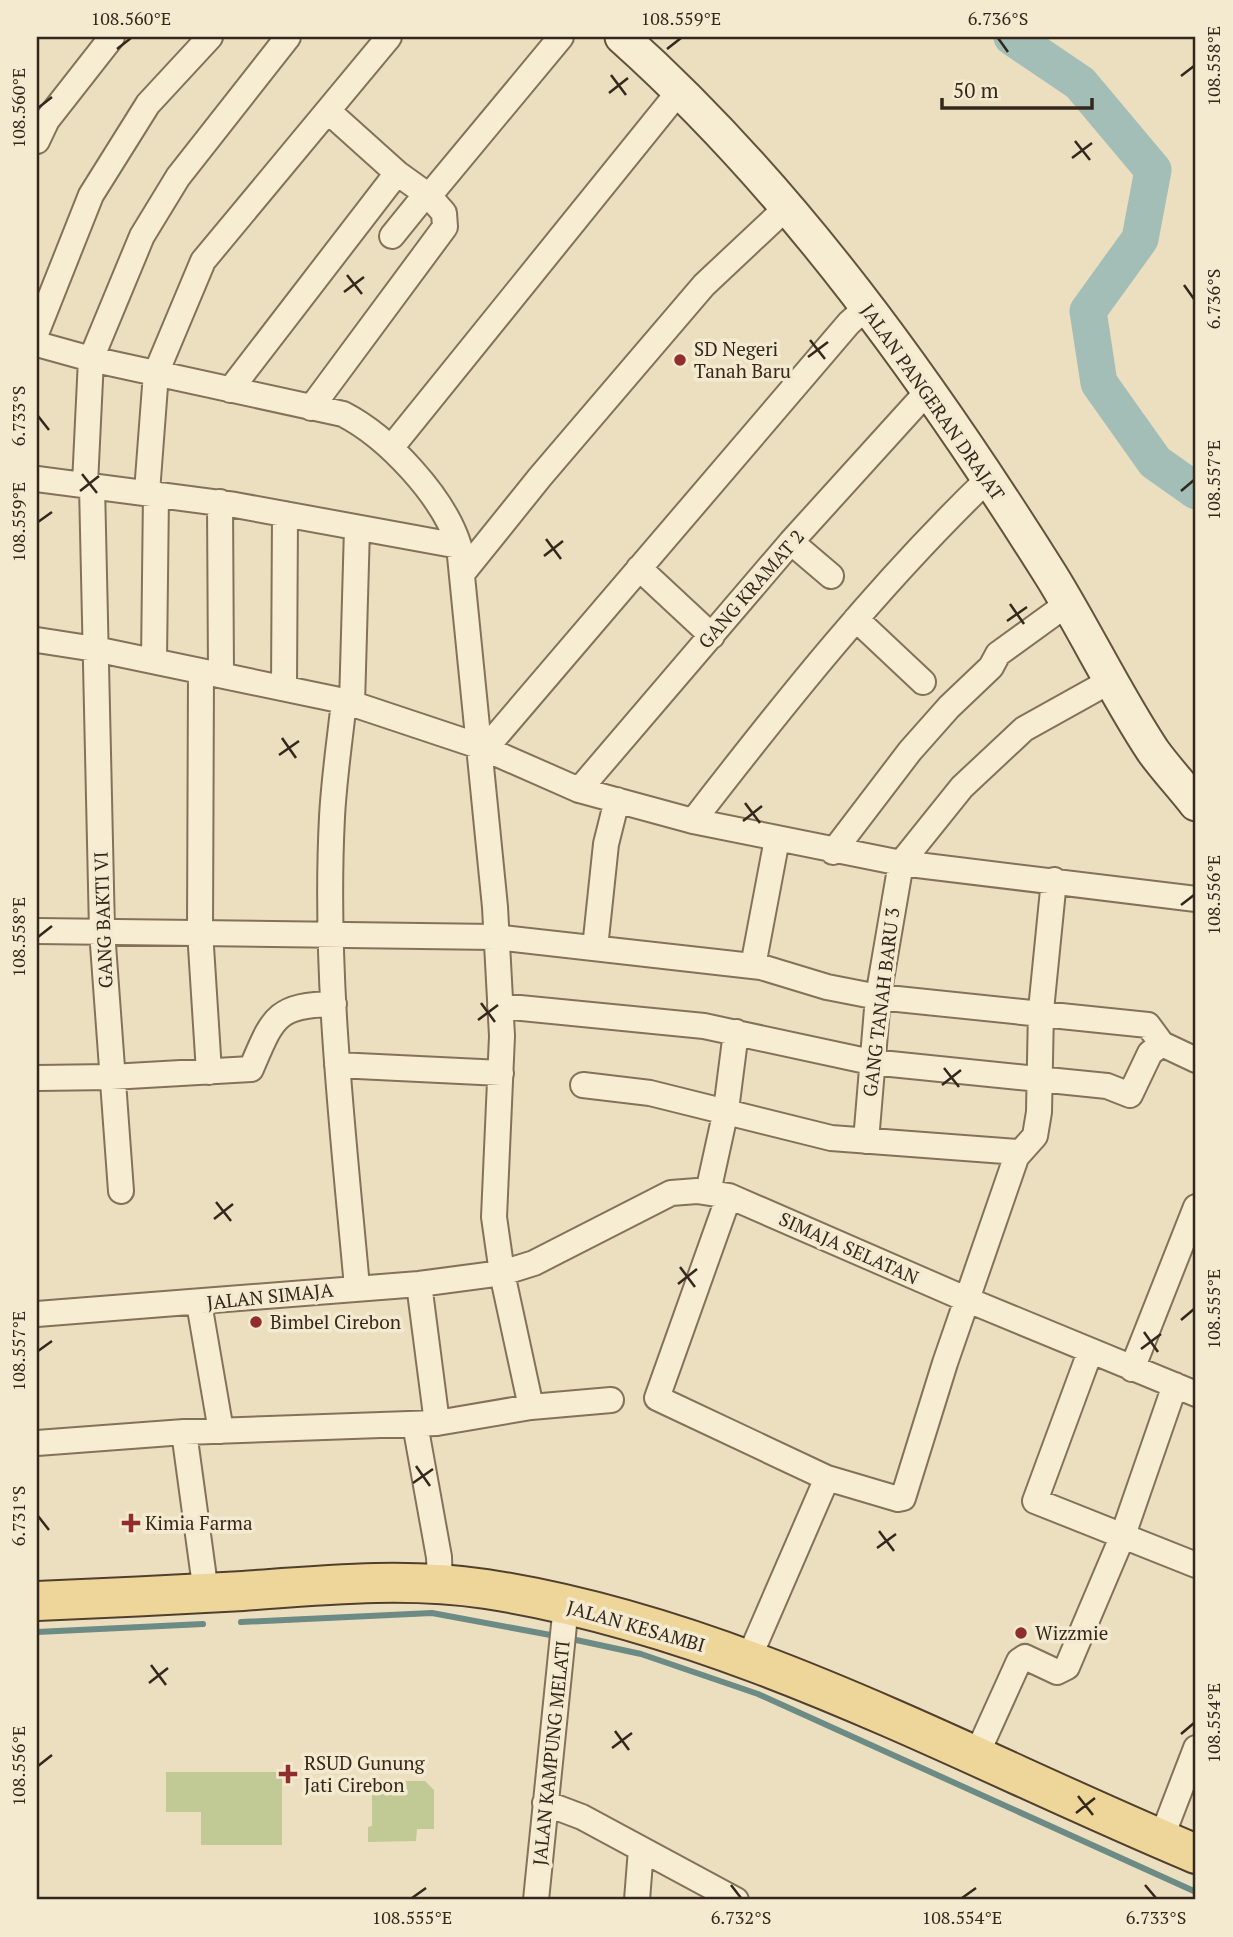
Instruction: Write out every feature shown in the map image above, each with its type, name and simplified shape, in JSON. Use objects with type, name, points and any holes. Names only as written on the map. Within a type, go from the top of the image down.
[{"type":"main road","name":"JALAN KESAMBI","points":[[37,1601],[381,1583],[440,1584],[564,1627],[650,1627],[748,1660],[976,1756],[1196,1854]]},
{"type":"street","points":[[37,141],[47,120],[112,37]]},
{"type":"street","points":[[37,331],[91,195],[148,104],[210,37]]},
{"type":"street","name":"GANG BAKTI VI","points":[[121,1191],[102,931],[88,485],[91,359],[142,236],[156,212],[178,177],[288,37]]},
{"type":"street","points":[[154,661],[151,493],[156,373],[203,261],[389,37]]},
{"type":"street","points":[[392,236],[561,37]]},
{"type":"street","name":"JALAN PANGERAN DRAJAT","points":[[622,37],[681,89],[786,208],[867,307],[988,479],[1068,604],[1153,751],[1192,791]]},
{"type":"street","points":[[391,448],[681,89]]},
{"type":"street","points":[[311,408],[445,226],[444,213],[428,195],[397,173],[328,111]]},
{"type":"street","points":[[230,390],[397,173]]},
{"type":"street","points":[[462,574],[540,477],[704,285],[786,208]]},
{"type":"street","points":[[482,747],[849,323],[867,307]]},
{"type":"street","points":[[37,344],[91,359],[343,414],[369,427],[391,448],[442,507],[453,524],[459,546],[482,747],[500,1006],[494,1217],[502,1273],[531,1407]]},
{"type":"street","name":"GANG KRAMAT 2","points":[[579,790],[791,542],[927,392]]},
{"type":"street","points":[[37,479],[220,502],[459,546]]},
{"type":"street","points":[[693,821],[856,619],[929,536],[988,479]]},
{"type":"street","points":[[209,1072],[200,931],[220,502]]},
{"type":"street","points":[[284,687],[285,514]]},
{"type":"street","points":[[357,528],[348,703],[332,817],[332,934],[337,1065],[357,1287]]},
{"type":"street","points":[[791,542],[831,576]]},
{"type":"street","points":[[639,568],[712,636]]},
{"type":"street","points":[[833,852],[911,751],[949,707],[990,667],[998,654],[1068,604]]},
{"type":"street","points":[[856,619],[923,682]]},
{"type":"street","points":[[37,640],[284,687],[348,703],[482,747],[579,790],[693,821],[833,852],[901,863],[1054,880],[1196,900]]},
{"type":"street","points":[[901,863],[962,787],[1024,729],[1112,680]]},
{"type":"street","points":[[595,948],[606,844],[617,800]]},
{"type":"street","points":[[752,966],[777,839]]},
{"type":"street","name":"GANG TANAH BARU 3","points":[[866,1141],[870,1062],[878,997],[901,863]]},
{"type":"street","points":[[736,1032],[719,1194],[656,1395],[660,1400],[827,1478],[898,1500],[903,1498],[1018,1155],[1035,1136],[1040,1079],[1041,1016],[1054,880]]},
{"type":"street","points":[[37,931],[200,931],[495,937],[595,948],[752,966],[827,987],[878,997],[1148,1025],[1154,1029],[1162,1044],[1196,1060]]},
{"type":"street","points":[[37,1078],[111,1077],[251,1069],[270,1026],[288,1009],[334,1004]]},
{"type":"street","points":[[500,1006],[736,1032],[870,1062],[1107,1086],[1130,1095],[1134,1092],[1150,1053],[1162,1044]]},
{"type":"street","points":[[337,1065],[500,1073]]},
{"type":"street","points":[[583,1085],[650,1093],[831,1138],[946,1148],[1013,1150],[1018,1155]]},
{"type":"street","name":"SIMAJA SELATAN","points":[[502,1273],[534,1264],[671,1193],[719,1194],[1185,1390]]},
{"type":"street","points":[[1132,1369],[1196,1207]]},
{"type":"street","name":"JALAN SIMAJA","points":[[37,1314],[419,1284],[502,1273]]},
{"type":"street","points":[[419,1284],[426,1424],[440,1584]]},
{"type":"street","points":[[199,1303],[221,1431]]},
{"type":"street","points":[[1090,1352],[1034,1500],[1196,1565]]},
{"type":"street","points":[[976,1756],[1018,1661],[1024,1657],[1057,1672],[1067,1667],[1185,1390]]},
{"type":"street","points":[[37,1443],[184,1432],[426,1424],[531,1407],[611,1401]]},
{"type":"street","points":[[184,1432],[206,1593]]},
{"type":"street","points":[[748,1660],[827,1478]]},
{"type":"street","name":"JALAN KAMPUNG MELATI","points":[[536,1900],[564,1627]]},
{"type":"street","points":[[1161,1839],[1196,1748]]},
{"type":"street","points":[[545,1803],[582,1817],[733,1900]]},
{"type":"street","points":[[638,1900],[641,1849]]},
{"type":"green space","points":[[166,1772],[282,1772],[282,1845],[201,1845],[201,1812],[166,1812]]},
{"type":"green space","points":[[372,1781],[425,1781],[434,1790],[434,1829],[417,1829],[416,1841],[368,1842],[368,1827],[372,1826]]},
{"type":"waterway","points":[[1012,37],[1080,83],[1153,170],[1140,239],[1088,311],[1099,383],[1155,462],[1196,491]]},
{"type":"waterway","points":[[241,1622],[432,1613],[556,1636]]},
{"type":"waterway","points":[[37,1632],[203,1624]]},
{"type":"waterway","points":[[567,1638],[641,1654],[758,1694],[1196,1892]]},
{"type":"place","name":"SD Negeri Tanah Baru","points":[[680,360]]},
{"type":"place","name":"Bimbel Cirebon","points":[[256,1322]]},
{"type":"place","name":"Kimia Farma","points":[[131,1523]]},
{"type":"place","name":"Wizzmie","points":[[1021,1633]]},
{"type":"place","name":"RSUD Gunung Jati Cirebon","points":[[288,1774]]}]
